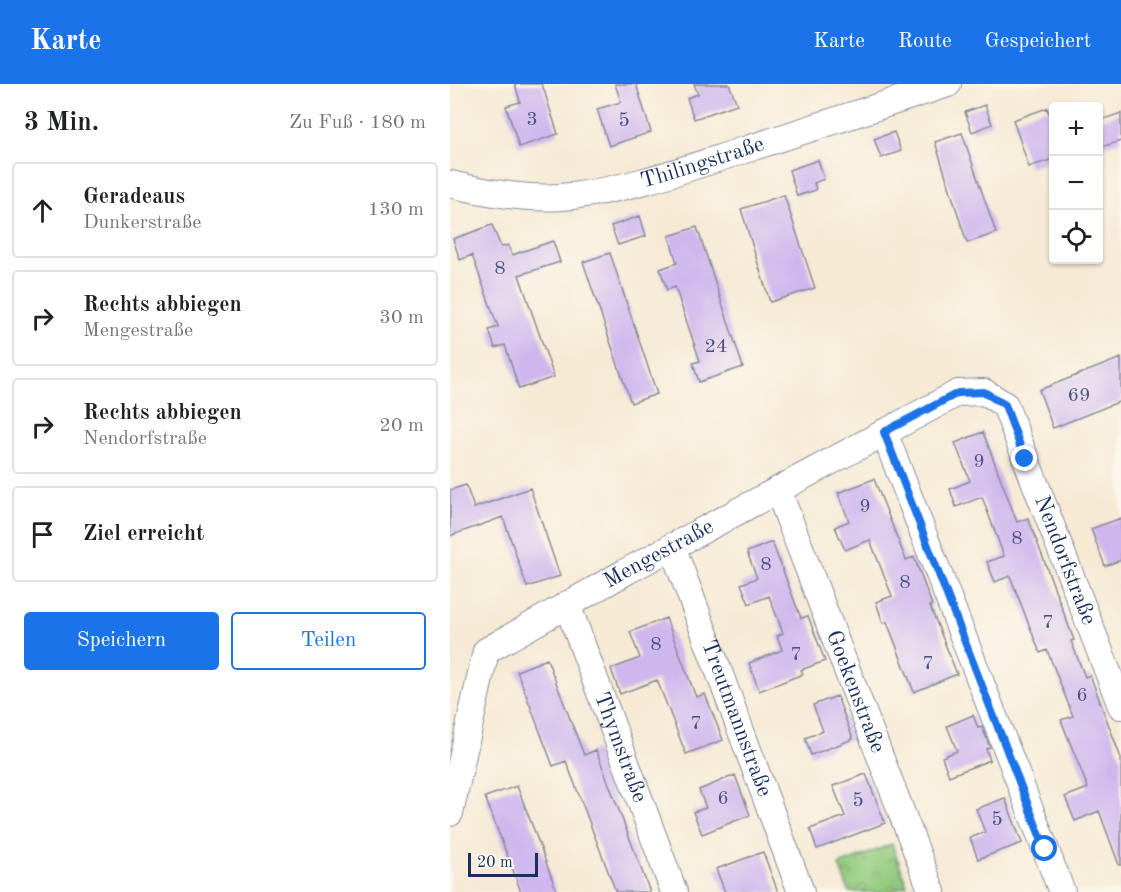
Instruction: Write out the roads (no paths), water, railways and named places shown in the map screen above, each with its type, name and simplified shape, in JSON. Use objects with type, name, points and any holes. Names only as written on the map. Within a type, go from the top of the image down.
[{"type":"street","name":"Thilingstraße","points":[[450,184],[475,190],[528,196],[570,196],[611,189],[675,172],[948,84]]},
{"type":"street","name":"Mengestraße","points":[[450,813],[486,651],[672,546],[958,393],[984,392]]},
{"type":"street","name":"Nendorfstraße","points":[[984,392],[1005,405],[1121,706]]},
{"type":"street","points":[[884,432],[1062,892]]},
{"type":"street","name":"Goekenstraße","points":[[778,490],[932,892]]},
{"type":"street","name":"Treutmannstraße","points":[[672,546],[801,892]]},
{"type":"street","name":"Thymstraße","points":[[567,604],[674,892]]}]
